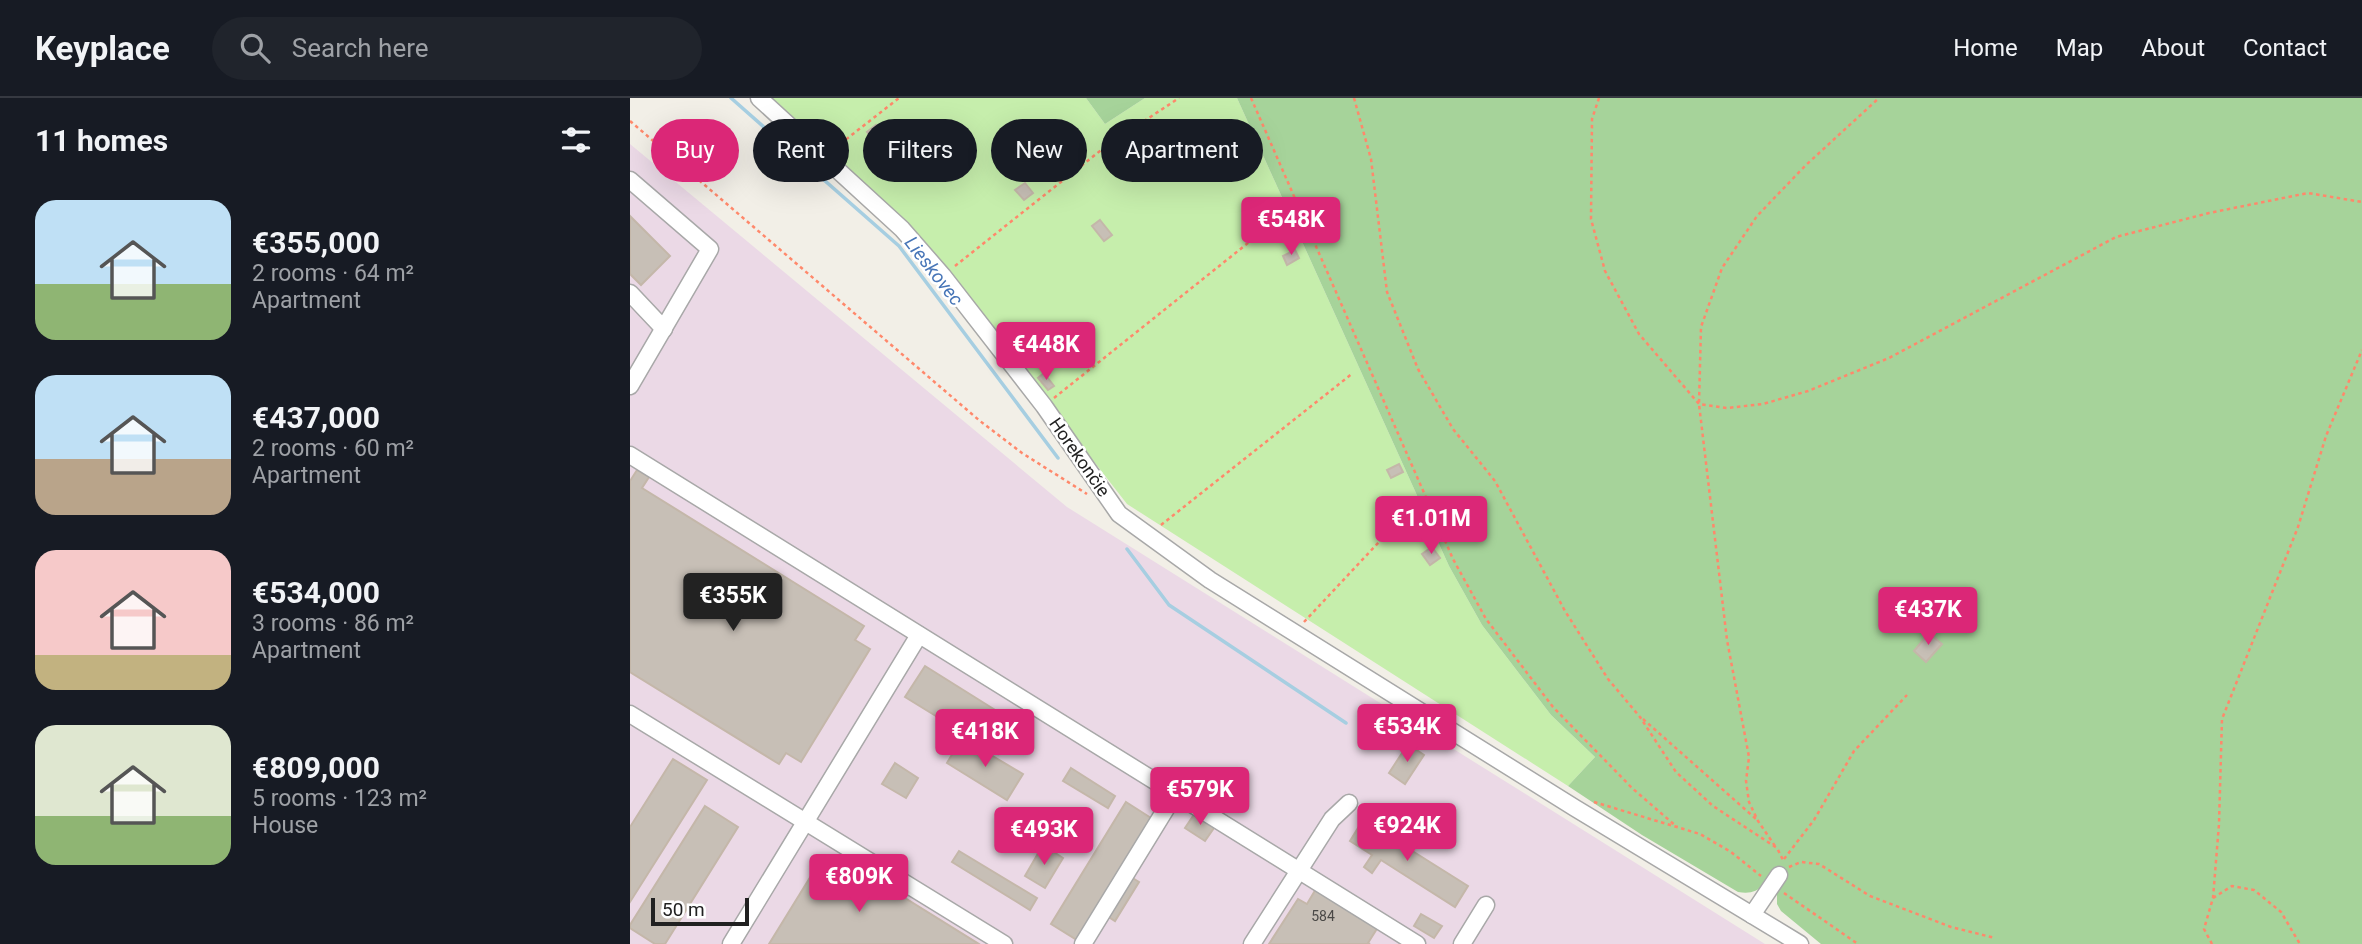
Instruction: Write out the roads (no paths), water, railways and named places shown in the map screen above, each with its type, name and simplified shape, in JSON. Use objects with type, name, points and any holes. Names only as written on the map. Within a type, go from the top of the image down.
[{"type":"lane","name":"Horekončie","points":[[759,98],[902,229],[943,276],[1032,390],[1119,514],[1210,580],[1800,944]]},
{"type":"lane","points":[[630,180],[710,249],[630,386]]},
{"type":"lane","points":[[630,293],[664,329]]},
{"type":"lane","points":[[630,455],[1417,944]]},
{"type":"lane","points":[[731,944],[919,635]]},
{"type":"lane","points":[[630,715],[1004,944]]},
{"type":"lane","points":[[1083,944],[1175,794]]},
{"type":"lane","points":[[1252,944],[1332,820],[1349,803]]},
{"type":"lane","points":[[1752,915],[1776,875]]},
{"type":"lane","points":[[1462,944],[1486,905]]},
{"type":"waterway","name":"Lieskovec","points":[[731,98],[899,246],[1058,458]]},
{"type":"waterway","name":"Lieskovec","points":[[1127,549],[1169,605],[1346,723]]}]
